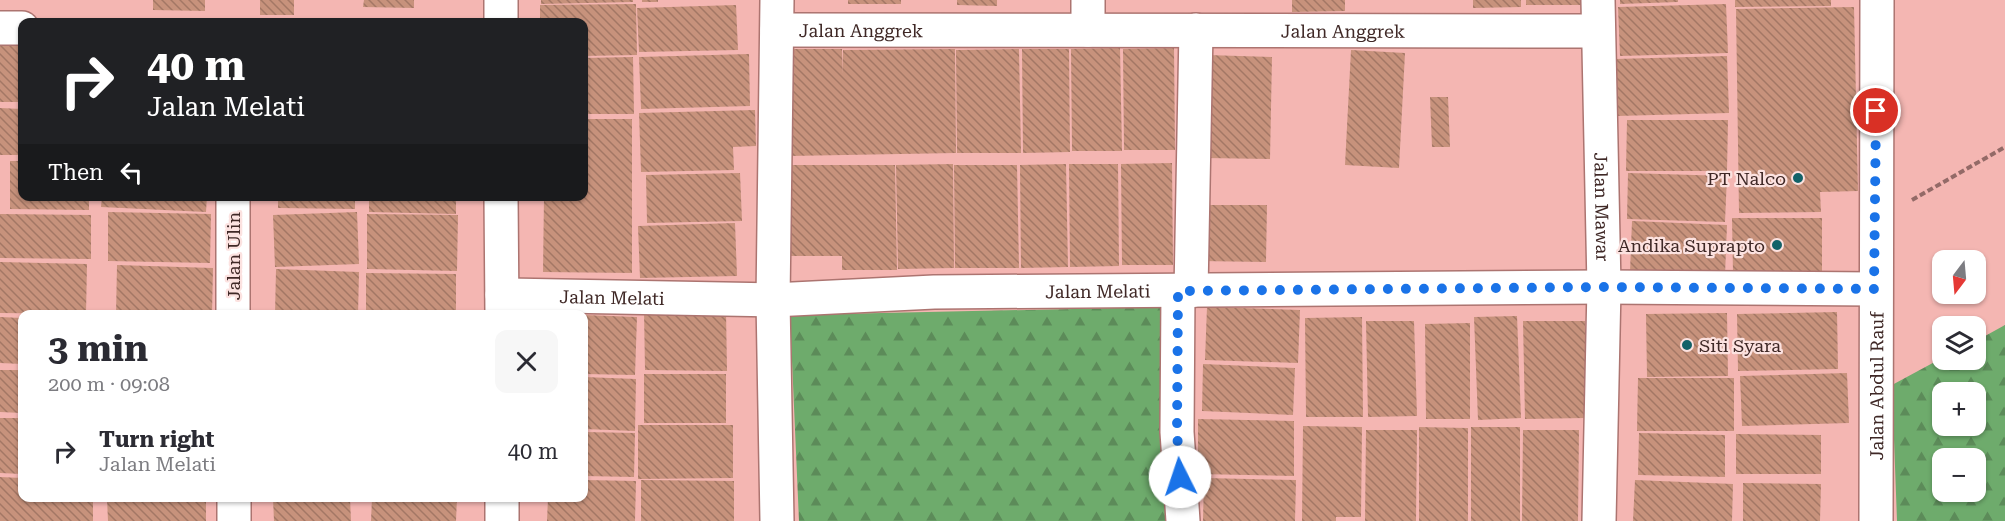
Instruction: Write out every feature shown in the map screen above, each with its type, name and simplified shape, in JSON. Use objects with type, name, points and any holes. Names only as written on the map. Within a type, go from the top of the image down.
[{"type":"street","points":[[501,0],[501,18]]},
{"type":"street","name":"Jalan Abdul Rauf","points":[[1876,0],[1874,289],[1876,521]]},
{"type":"street","points":[[777,15],[773,300],[777,521]]},
{"type":"street","name":"Jalan Anggrek","points":[[777,15],[1088,15],[1196,30],[1598,16]]},
{"type":"street","name":"Jalan Mawar","points":[[1598,16],[1604,287],[1599,521]]},
{"type":"street","points":[[0,28],[18,28]]},
{"type":"street","points":[[1183,521],[1177,432],[1196,30]]},
{"type":"street","name":"Jalan Ulin","points":[[233,201],[233,310]]},
{"type":"street","points":[[501,201],[502,305]]},
{"type":"street","name":"Jalan Melati","points":[[502,305],[773,300],[934,292],[1604,287],[1874,289]]},
{"type":"street","points":[[234,502],[234,521]]},
{"type":"street","points":[[502,502],[502,521]]},
{"type":"path","points":[[1875,221],[2005,147]]},
{"type":"green space","points":[[1164,307],[1168,521],[799,521],[790,315]]},
{"type":"green space","points":[[2005,325],[2005,521],[1897,521],[1892,385],[1932,363],[1932,370],[1986,370],[1986,335]]},
{"type":"building","points":[[153,0],[205,0],[205,11],[153,10]]},
{"type":"building","points":[[260,0],[294,0],[294,15],[260,15]]},
{"type":"building","points":[[364,0],[414,0],[414,8],[363,7]]},
{"type":"building","points":[[541,0],[633,0],[633,2],[541,4]]},
{"type":"building","points":[[642,0],[658,0],[658,2],[642,2]]},
{"type":"building","points":[[848,0],[901,0],[901,4],[848,4]]},
{"type":"building","points":[[957,0],[997,0],[997,6],[957,5]]},
{"type":"building","points":[[1292,0],[1345,0],[1345,11],[1292,12]]},
{"type":"building","points":[[1473,0],[1521,0],[1521,7],[1473,8]]},
{"type":"building","points":[[1526,0],[1581,0],[1581,5],[1526,5]]},
{"type":"building","points":[[1620,0],[1678,0],[1678,2],[1620,4]]},
{"type":"building","points":[[1735,0],[1831,0],[1831,6],[1735,7]]},
{"type":"building","points":[[636,4],[637,55],[588,56],[588,18],[540,18],[540,5]]},
{"type":"building","points":[[1726,4],[1728,53],[1620,56],[1618,7]]},
{"type":"building","points":[[736,5],[738,50],[639,52],[637,8]]},
{"type":"building","points":[[1854,7],[1858,191],[1820,192],[1821,212],[1739,213],[1736,9]]},
{"type":"building","points":[[0,46],[18,46],[18,102],[0,102]]},
{"type":"building","points":[[1120,48],[1122,151],[1072,151],[1071,49]]},
{"type":"building","points":[[1174,48],[1175,150],[1124,150],[1123,49]]},
{"type":"building","points":[[788,49],[842,49],[842,74],[843,50],[955,49],[956,153],[789,156]]},
{"type":"building","points":[[1019,49],[1021,153],[957,153],[956,50]]},
{"type":"building","points":[[1022,49],[1069,49],[1070,152],[1023,153]]},
{"type":"building","points":[[1351,50],[1405,53],[1399,168],[1345,165]]},
{"type":"building","points":[[749,54],[750,106],[641,109],[639,57]]},
{"type":"building","points":[[1207,55],[1272,57],[1270,159],[1205,158]]},
{"type":"building","points":[[1727,56],[1729,113],[1617,116],[1615,59]]},
{"type":"building","points":[[633,57],[634,114],[588,114],[588,58]]},
{"type":"building","points":[[1430,97],[1448,97],[1450,147],[1432,147]]},
{"type":"building","points":[[0,108],[18,109],[18,155],[0,155]]},
{"type":"building","points":[[755,110],[756,146],[733,147],[734,170],[641,172],[639,113]]},
{"type":"building","points":[[588,119],[632,119],[632,273],[543,272],[544,201],[588,201]]},
{"type":"building","points":[[1627,120],[1728,120],[1727,171],[1626,171]]},
{"type":"building","points":[[10,161],[18,161],[18,201],[89,201],[89,210],[10,209]]},
{"type":"building","points":[[1172,163],[1173,265],[1122,265],[1121,164]]},
{"type":"building","points":[[953,164],[954,268],[898,269],[896,165]]},
{"type":"building","points":[[1066,164],[1068,267],[1021,268],[1020,165]]},
{"type":"building","points":[[1069,164],[1118,164],[1119,266],[1070,267]]},
{"type":"building","points":[[786,165],[895,165],[897,270],[842,270],[842,256],[786,256]]},
{"type":"building","points":[[954,165],[1017,165],[1019,268],[955,268]]},
{"type":"building","points":[[740,173],[742,221],[647,223],[646,175]]},
{"type":"building","points":[[1628,173],[1727,176],[1725,222],[1627,219]]},
{"type":"building","points":[[102,201],[207,201],[206,212],[101,207]]},
{"type":"building","points":[[278,201],[355,201],[355,209],[278,208]]},
{"type":"building","points":[[369,201],[456,201],[456,214],[369,212]]},
{"type":"building","points":[[1200,205],[1267,205],[1266,262],[1199,261]]},
{"type":"building","points":[[108,212],[211,214],[210,263],[108,261]]},
{"type":"building","points":[[357,212],[359,264],[275,267],[273,215]]},
{"type":"building","points":[[0,214],[91,215],[91,259],[0,258]]},
{"type":"building","points":[[367,214],[458,215],[457,271],[367,269]]},
{"type":"building","name":"Andika Suprapto","points":[[1732,218],[1822,218],[1822,272],[1733,273]]},
{"type":"building","points":[[1632,221],[1727,225],[1725,275],[1630,272]]},
{"type":"building","points":[[735,223],[737,276],[640,278],[638,226]]},
{"type":"building","points":[[0,262],[87,264],[86,310],[18,310],[18,313],[0,313]]},
{"type":"building","points":[[117,265],[213,268],[212,310],[116,310]]},
{"type":"building","points":[[276,269],[359,272],[358,310],[275,310]]},
{"type":"building","points":[[366,273],[456,274],[456,310],[366,310]]},
{"type":"building","points":[[1207,307],[1300,310],[1298,363],[1205,360]]},
{"type":"building","points":[[644,311],[726,311],[727,371],[645,370]]},
{"type":"building","points":[[1837,312],[1838,369],[1738,371],[1737,314]]},
{"type":"building","name":"Siti Syara","points":[[1727,313],[1728,376],[1647,377],[1646,314]]},
{"type":"building","points":[[588,315],[637,317],[635,375],[588,374]]},
{"type":"building","points":[[1517,316],[1521,418],[1478,420],[1474,317]]},
{"type":"building","points":[[0,317],[18,318],[18,364],[0,363]]},
{"type":"building","points":[[1362,317],[1363,417],[1306,417],[1305,318]]},
{"type":"building","points":[[1366,321],[1414,321],[1417,416],[1368,417]]},
{"type":"building","points":[[1523,321],[1585,321],[1586,418],[1525,419]]},
{"type":"building","points":[[1470,323],[1470,419],[1426,419],[1425,324]]},
{"type":"building","points":[[1203,364],[1295,368],[1293,415],[1202,411]]},
{"type":"building","points":[[0,370],[18,370],[18,413],[0,412]]},
{"type":"building","points":[[1847,373],[1849,423],[1742,426],[1740,376]]},
{"type":"building","points":[[644,374],[726,374],[726,423],[644,423]]},
{"type":"building","points":[[588,377],[636,379],[635,431],[588,429]]},
{"type":"building","points":[[1638,378],[1734,378],[1734,431],[1637,431]]},
{"type":"building","points":[[0,418],[18,418],[18,474],[0,473]]},
{"type":"building","points":[[1198,419],[1294,421],[1294,476],[1198,474]]},
{"type":"building","points":[[638,425],[733,425],[733,478],[638,479]]},
{"type":"building","points":[[1303,426],[1362,427],[1361,517],[1336,517],[1336,521],[1302,521]]},
{"type":"building","points":[[1419,427],[1468,428],[1468,521],[1419,521]]},
{"type":"building","points":[[1471,427],[1520,427],[1520,521],[1471,521]]},
{"type":"building","points":[[1366,430],[1417,430],[1416,521],[1365,521]]},
{"type":"building","points":[[1523,430],[1579,430],[1578,521],[1522,521]]},
{"type":"building","points":[[588,432],[635,433],[634,477],[588,476]]},
{"type":"building","points":[[1639,433],[1725,435],[1725,477],[1638,475]]},
{"type":"building","points":[[1736,434],[1821,435],[1821,474],[1736,474]]},
{"type":"building","points":[[0,477],[18,478],[18,502],[93,502],[93,521],[0,521]]},
{"type":"building","points":[[1204,478],[1296,480],[1295,521],[1203,521]]},
{"type":"building","points":[[588,480],[636,481],[635,521],[547,521],[548,502],[588,502]]},
{"type":"building","points":[[641,480],[734,481],[734,521],[641,521]]},
{"type":"building","points":[[1635,480],[1733,484],[1732,521],[1633,521]]},
{"type":"building","points":[[1743,483],[1821,484],[1820,521],[1743,521]]},
{"type":"building","points":[[107,502],[206,502],[206,521],[108,521]]},
{"type":"building","points":[[273,502],[350,502],[351,521],[274,521]]},
{"type":"building","points":[[372,502],[457,502],[456,521],[371,521]]},
{"type":"place","name":"PT Nalco","points":[[1798,178]]},
{"type":"place","name":"Andika Suprapto","points":[[1777,245]]},
{"type":"place","name":"Siti Syara","points":[[1687,345]]},
{"type":"route","points":[[1180,477],[1177,432],[1178,291],[1604,287],[1874,289],[1876,111]]}]
